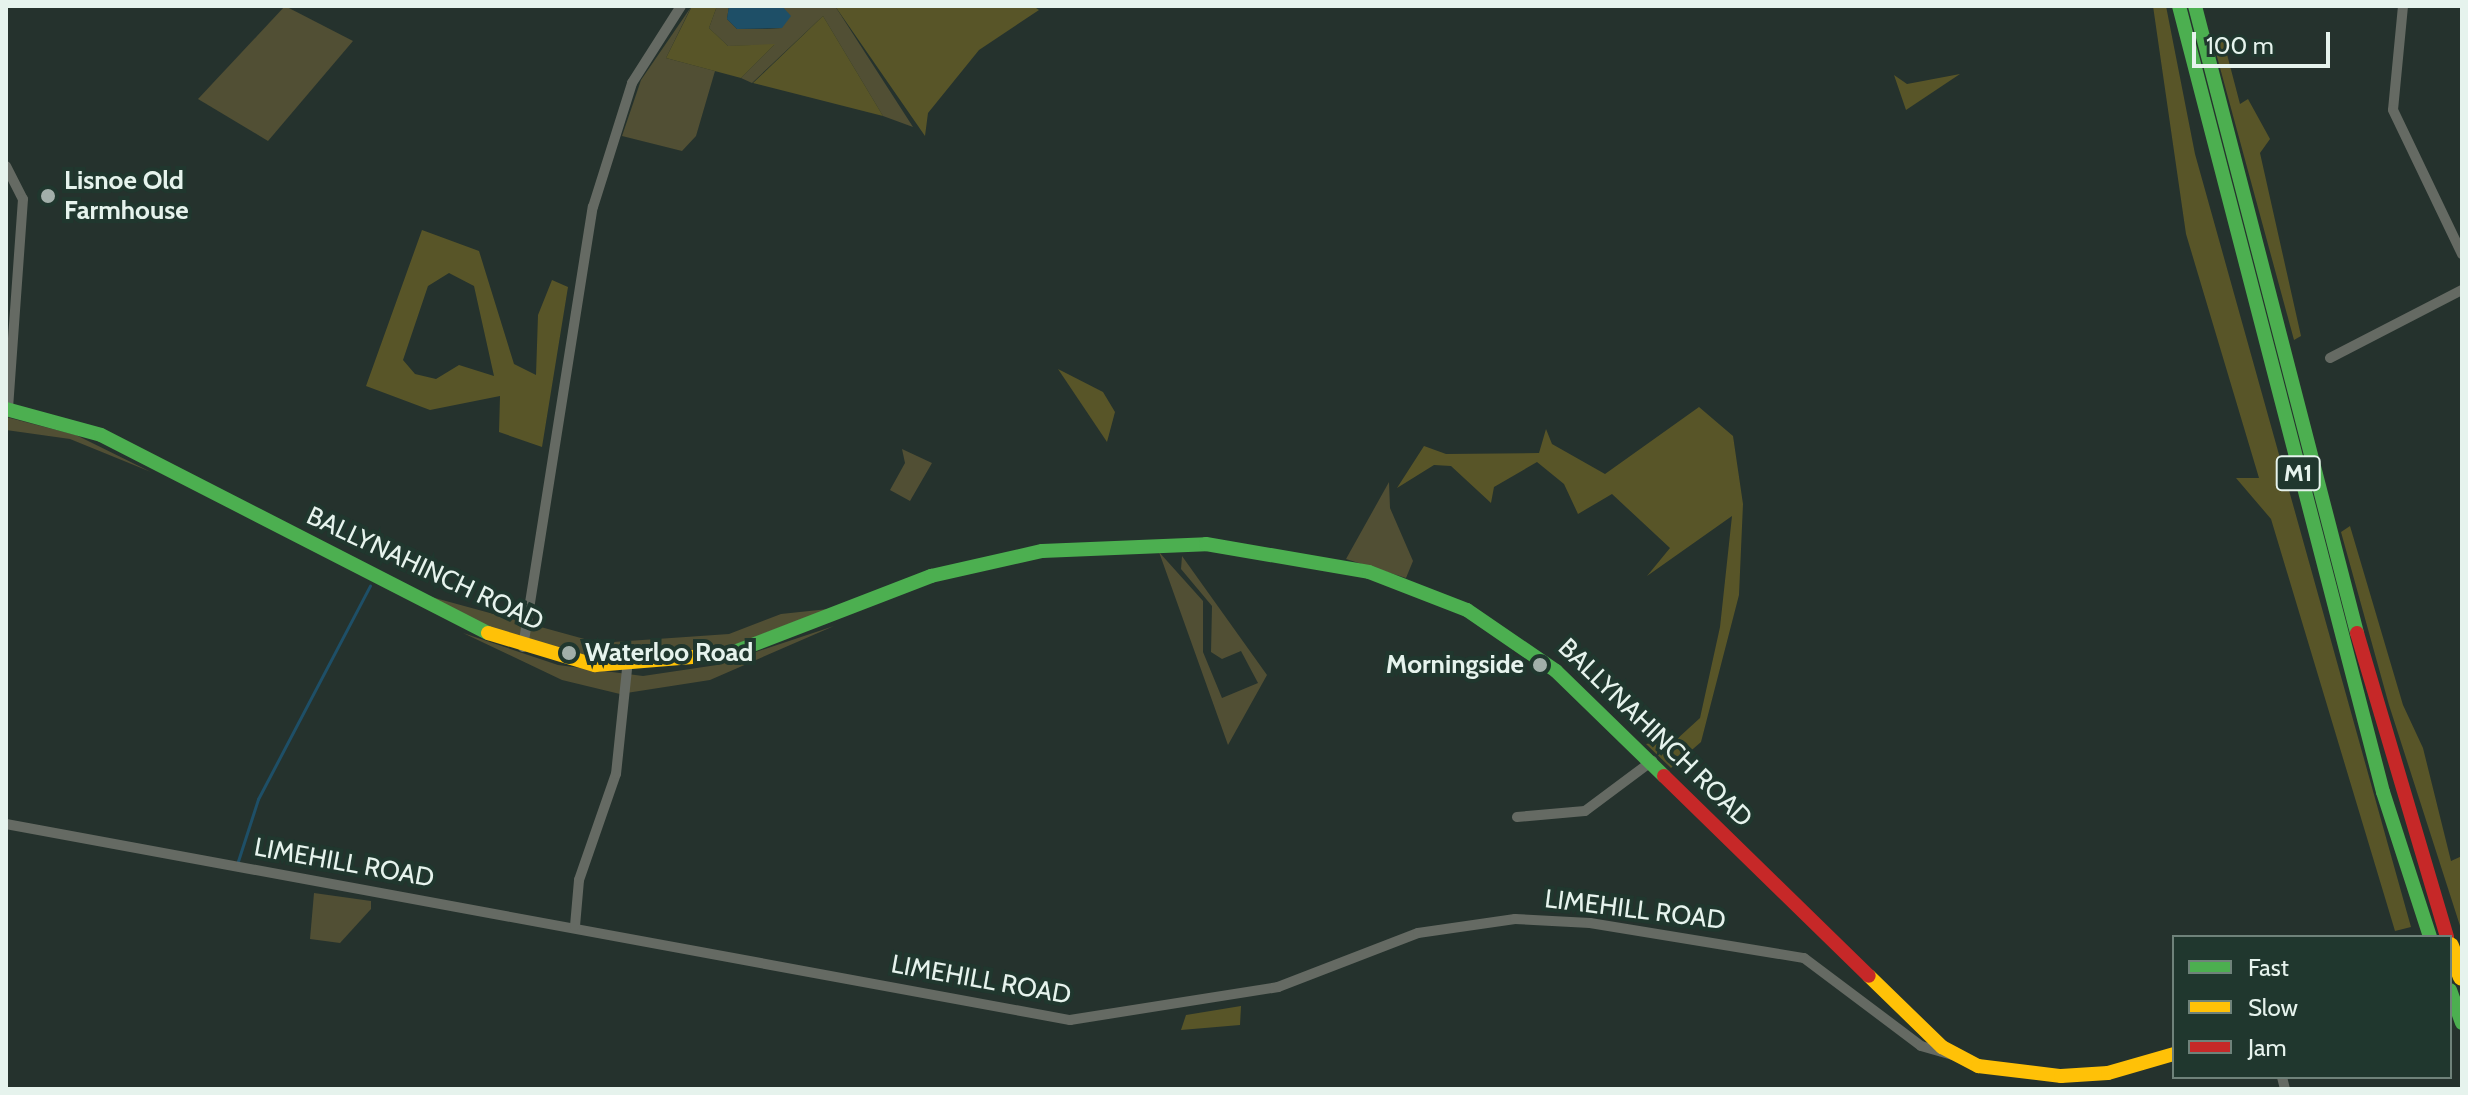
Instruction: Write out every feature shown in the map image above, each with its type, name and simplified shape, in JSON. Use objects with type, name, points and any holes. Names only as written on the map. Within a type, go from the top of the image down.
[{"type":"main road","name":"M1","points":[[2179,6],[2383,792],[2429,935]]},
{"type":"main road","name":"M1","points":[[2195,6],[2390,759],[2446,935]]},
{"type":"main road","name":"BALLYNAHINCH ROAD","points":[[7,409],[101,435],[523,647],[627,669],[729,655],[931,576],[995,559],[1085,546],[1206,544],[1346,566],[1467,610],[1556,671],[1652,761],[1877,992],[1960,1057],[2003,1072],[2083,1076],[2172,1054]]},
{"type":"main road","points":[[2452,951],[2462,974]]},
{"type":"street","points":[[523,647],[593,207],[632,83],[681,6]]},
{"type":"street","points":[[2403,6],[2393,110],[2462,254]]},
{"type":"street","points":[[6,166],[23,199],[7,409]]},
{"type":"street","points":[[2330,358],[2462,290]]},
{"type":"street","points":[[575,926],[579,880],[616,774],[627,669]]},
{"type":"street","points":[[1517,817],[1585,811],[1652,761]]},
{"type":"street","name":"LIMEHILL ROAD","points":[[6,824],[575,926],[1070,1020],[1278,987],[1418,933],[1515,919],[1590,923],[1804,958],[1921,1046],[1960,1057]]},
{"type":"shaded area","points":[[285,6],[353,41],[268,141],[198,99]]},
{"type":"shaded area","points":[[692,6],[717,6],[709,28],[728,46],[775,44],[741,78],[666,58]]},
{"type":"shaded area","points":[[717,6],[729,6],[727,19],[737,29],[767,29],[782,28],[782,6],[835,6],[913,127],[883,116],[823,16],[752,83],[741,78],[774,45],[728,46],[709,28]]},
{"type":"shaded area","points":[[835,6],[1033,6],[1039,10],[979,50],[928,113],[925,136]]},
{"type":"shaded area","points":[[2153,6],[2166,6],[2195,154],[2411,927],[2395,931],[2271,519],[2236,478],[2259,478],[2186,234]]},
{"type":"shaded area","points":[[691,7],[666,58],[715,71],[696,136],[682,151],[622,136],[641,80]]},
{"type":"shaded area","points":[[823,16],[883,116],[753,83]]},
{"type":"shaded area","points":[[2223,39],[2240,104],[2248,99],[2270,139],[2260,153],[2301,336],[2294,340],[2213,42]]},
{"type":"shaded area","points":[[1960,74],[1906,110],[1894,75],[1907,84]]},
{"type":"shaded area","points":[[422,230],[479,251],[514,364],[536,375],[538,315],[552,280],[568,287],[542,447],[499,432],[500,396],[430,410],[366,386]],"holes":[[[449,273],[474,286],[494,376],[459,365],[436,379],[415,374],[403,360],[428,286]]]},
{"type":"shaded area","points":[[1058,369],[1103,392],[1115,412],[1107,442]]},
{"type":"shaded area","points":[[1699,407],[1733,436],[1743,504],[1739,595],[1701,742],[1671,768],[1646,744],[1677,739],[1700,718],[1720,627],[1732,516],[1647,576],[1670,548],[1612,494],[1578,514],[1564,484],[1537,462],[1494,487],[1491,503],[1451,466],[1434,465],[1397,488],[1424,446],[1446,454],[1539,453],[1546,429],[1552,444],[1605,474]]},
{"type":"shaded area","points":[[6,417],[76,435],[151,472],[70,439],[6,430]]},
{"type":"shaded area","points":[[902,449],[932,463],[910,501],[890,490],[905,463]]},
{"type":"shaded area","points":[[1389,482],[1390,508],[1413,561],[1406,578],[1346,559]]},
{"type":"shaded area","points":[[2350,526],[2403,705],[2423,748],[2451,861],[2462,856],[2462,932],[2389,705],[2341,532]]},
{"type":"shaded area","points":[[1159,552],[1203,601],[1203,652],[1222,698],[1258,683],[1241,651],[1222,659],[1211,652],[1212,606],[1181,569],[1182,556],[1267,675],[1228,745]]},
{"type":"shaded area","points":[[424,595],[599,643],[729,634],[781,614],[828,609],[729,647],[659,661],[582,658],[494,631]]},
{"type":"shaded area","points":[[834,626],[710,680],[620,694],[562,680],[463,633],[558,665],[643,676],[717,665]]},
{"type":"shaded area","points":[[314,893],[371,901],[371,909],[340,943],[310,939]]},
{"type":"shaded area","points":[[1241,1006],[1240,1025],[1181,1030],[1186,1015]]},
{"type":"water","points":[[729,6],[782,6],[791,16],[782,28],[737,29],[727,19]]},
{"type":"waterway","points":[[238,861],[258,799],[370,586]]},
{"type":"traffic: fast","points":[[2179,6],[2383,792],[2429,935]]},
{"type":"traffic: fast","points":[[2195,6],[2357,633]]},
{"type":"traffic: fast","points":[[6,409],[101,435],[488,633]]},
{"type":"traffic: fast","points":[[729,654],[931,576],[1042,551],[1206,544],[1369,572],[1467,610],[1556,671],[1664,776]]},
{"type":"traffic: fast","points":[[2452,996],[2462,1023]]},
{"type":"traffic: slow","points":[[488,633],[595,665],[729,654]]},
{"type":"traffic: slow","points":[[2452,951],[2462,977]]},
{"type":"traffic: slow","points":[[1869,976],[1942,1047],[1978,1066],[2061,1076],[2108,1073],[2172,1055]]},
{"type":"traffic: jam","points":[[2357,633],[2446,935]]},
{"type":"traffic: jam","points":[[1664,776],[1869,976]]},
{"type":"place","name":"Lisnoe Old Farmhouse","points":[[48,196]]},
{"type":"place","name":"Waterloo Road","points":[[569,653]]},
{"type":"place","name":"Morningside","points":[[1540,665]]}]
